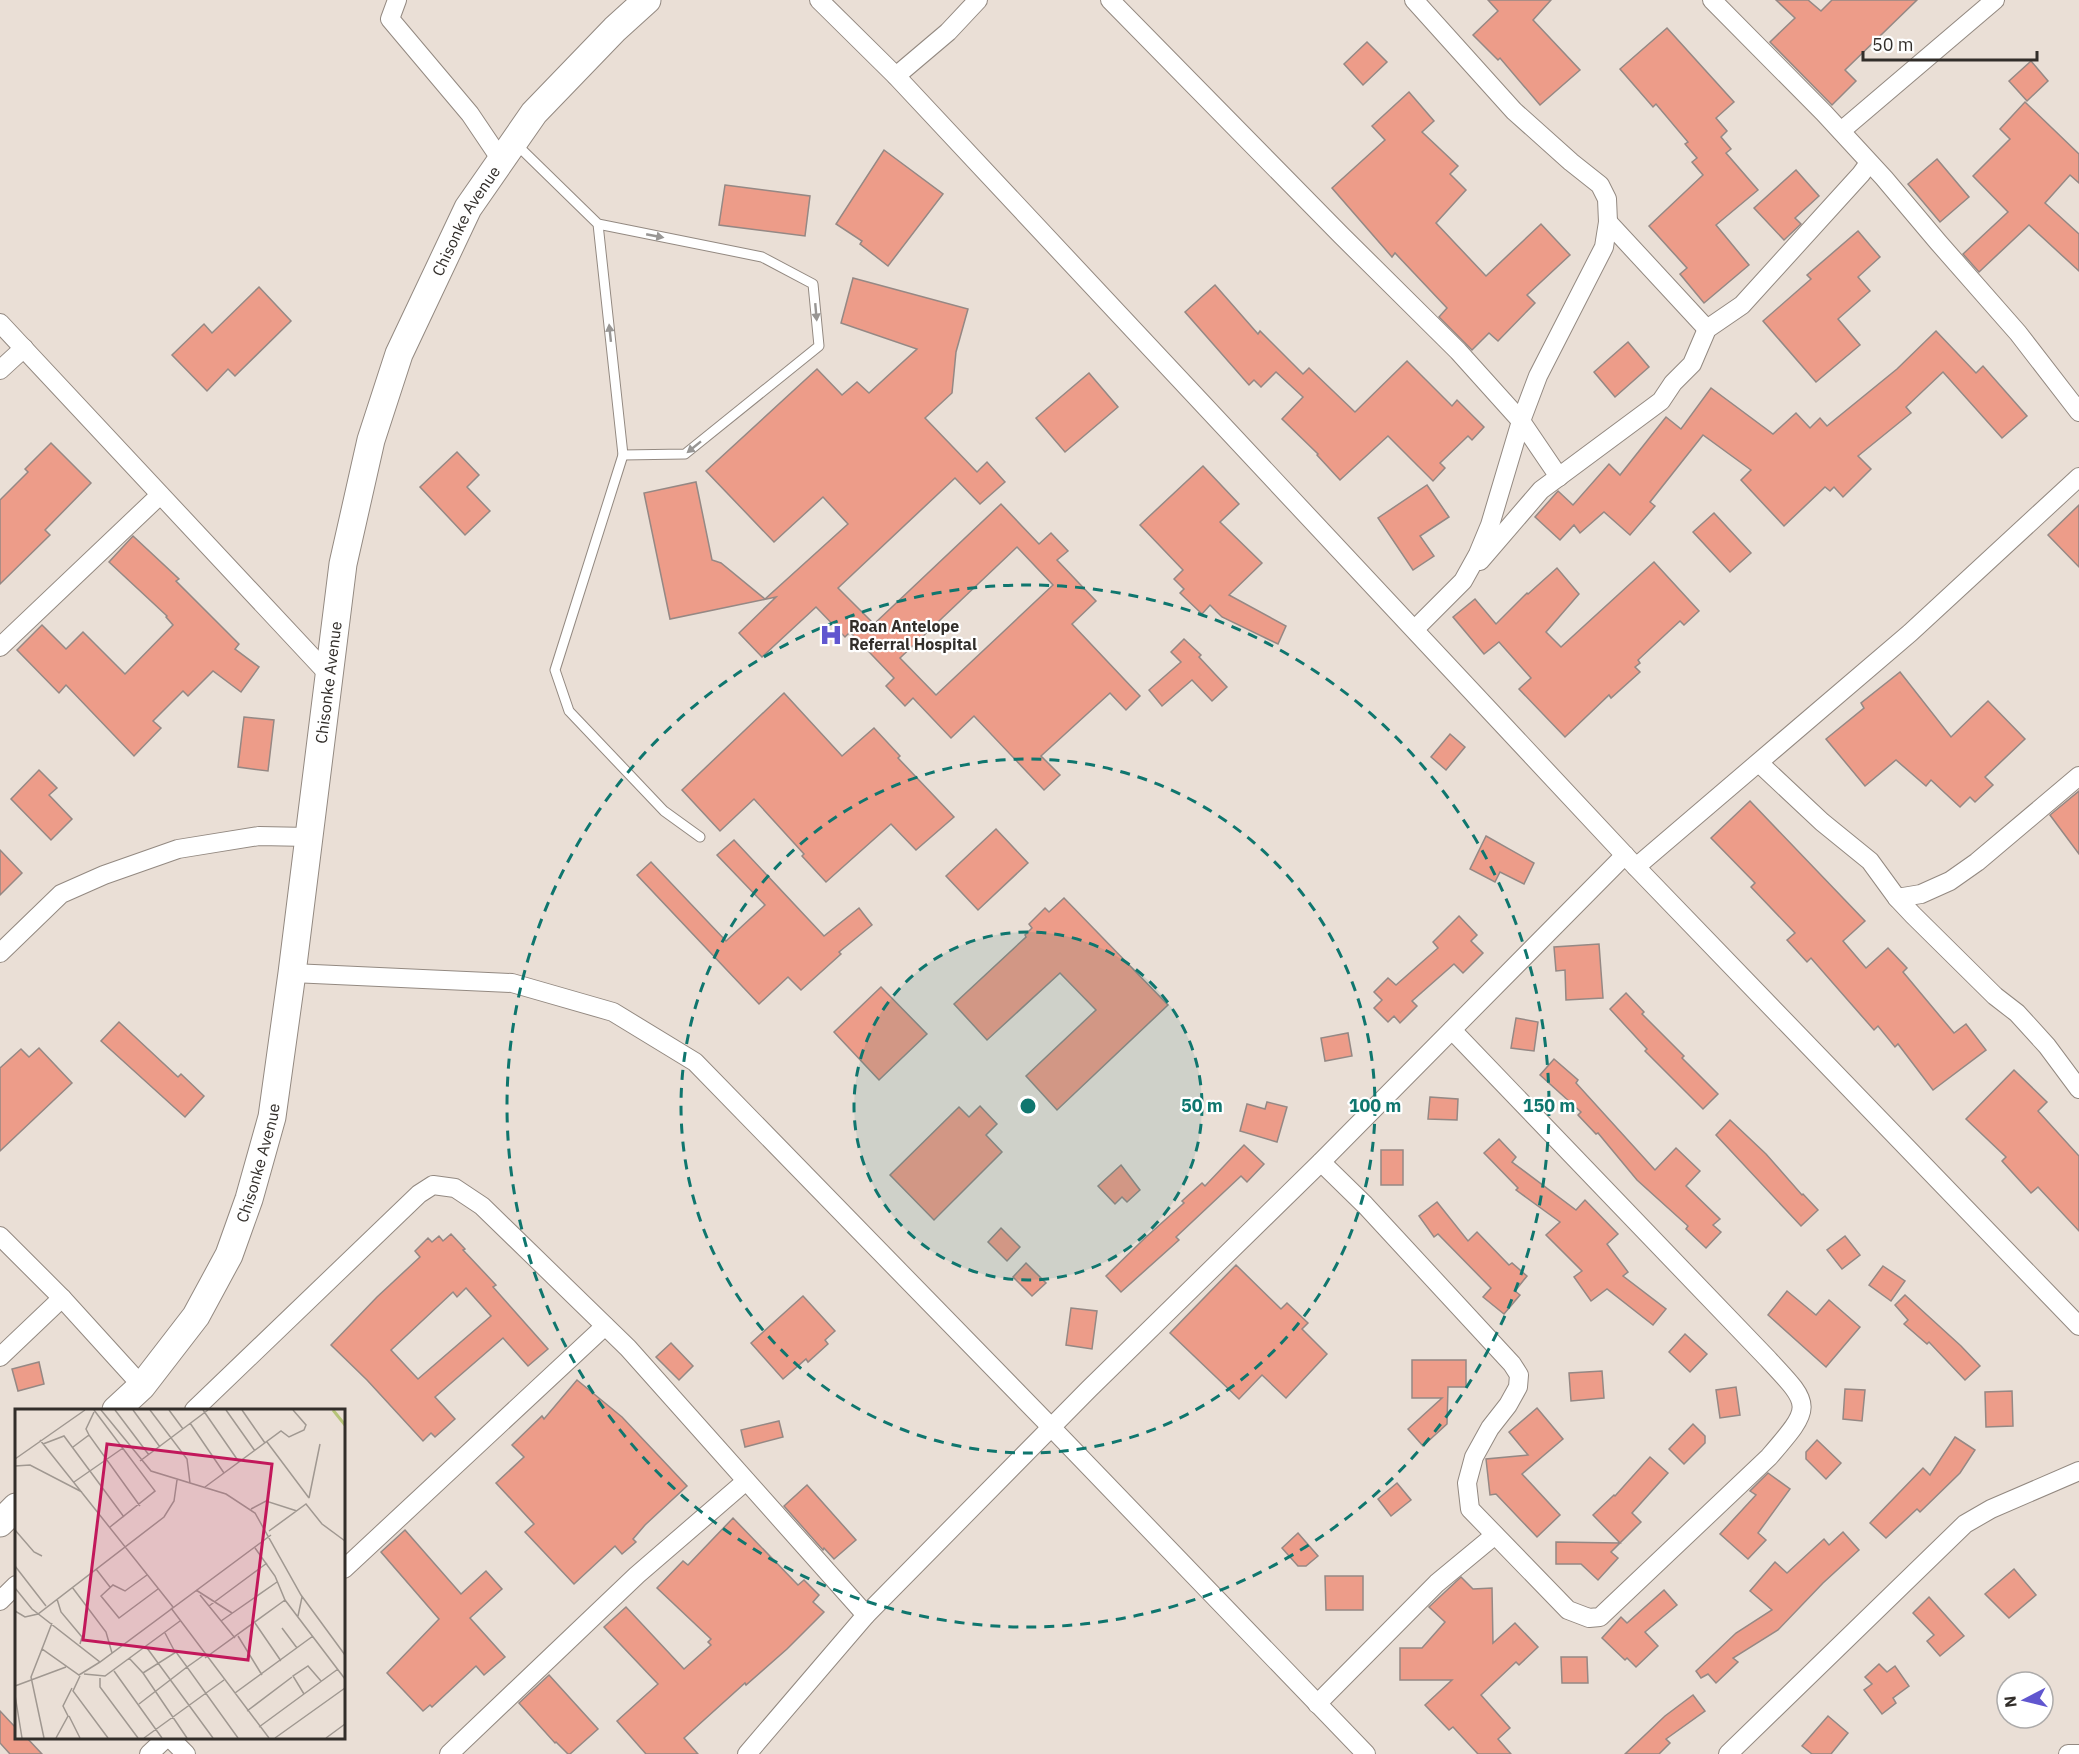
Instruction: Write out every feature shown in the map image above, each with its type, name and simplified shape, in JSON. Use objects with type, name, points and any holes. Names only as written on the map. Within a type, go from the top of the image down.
[{"type":"street","points":[[398,0],[390,19],[470,114],[508,151]]},
{"type":"street","name":"Chisonke Avenue","points":[[117,1409],[142,1386],[196,1316],[229,1255],[249,1199],[272,1117],[343,564],[371,440],[399,354],[468,208],[534,113],[615,29],[647,0]]},
{"type":"street","points":[[819,0],[896,76],[1631,861],[2079,1326]]},
{"type":"street","points":[[896,76],[948,32],[978,0]]},
{"type":"street","points":[[1110,0],[1458,351],[1521,421],[1559,477]]},
{"type":"street","points":[[1414,0],[1514,111],[1570,162],[1600,185],[1607,199],[1608,222],[1604,247],[1538,376],[1521,421],[1490,525],[1478,554],[1463,580]]},
{"type":"street","points":[[1712,0],[1884,178],[2018,333],[2079,412]]},
{"type":"street","points":[[1841,131],[1995,0]]},
{"type":"street","points":[[1415,629],[1463,580],[1541,490],[1661,401],[1673,383],[1692,364],[1707,329],[1743,305],[1869,163]]},
{"type":"street","points":[[1608,222],[1707,329]]},
{"type":"street","points":[[0,323],[330,676]]},
{"type":"street","points":[[0,370],[24,348]]},
{"type":"street","points":[[747,1754],[866,1615],[1051,1427],[1452,1030],[1631,861],[1759,763],[1910,633],[2079,477]]},
{"type":"street","points":[[0,647],[160,495]]},
{"type":"street","points":[[1759,763],[1822,822],[1870,861],[1897,898],[1995,996],[2017,1013],[2078,1082]]},
{"type":"street","points":[[1897,898],[1921,894],[1950,881],[1977,862],[2079,776]]},
{"type":"street","points":[[0,952],[61,894],[104,875],[178,849],[260,836],[309,837]]},
{"type":"street","points":[[292,973],[512,983],[613,1012],[695,1062],[1366,1754]]},
{"type":"street","points":[[1321,1162],[1388,1230],[1512,1364],[1519,1375],[1518,1387],[1508,1405],[1490,1428],[1474,1457],[1467,1483],[1470,1509],[1568,1610],[1589,1618],[1600,1617],[1769,1457],[1797,1422],[1801,1414],[1802,1399],[1773,1364],[1452,1030]]},
{"type":"street","points":[[195,1409],[419,1194],[433,1185],[455,1188],[482,1206],[628,1348],[866,1615]]},
{"type":"street","points":[[0,1236],[62,1298],[142,1386]]},
{"type":"street","points":[[0,1357],[62,1298]]},
{"type":"street","points":[[345,1568],[605,1326]]},
{"type":"street","points":[[1728,1754],[1965,1524],[1991,1509],[2079,1471]]},
{"type":"street","points":[[449,1754],[636,1575],[746,1481]]},
{"type":"street","points":[[0,1523],[15,1508]]},
{"type":"street","points":[[1317,1704],[1437,1583],[1495,1535]]},
{"type":"street","points":[[0,1601],[15,1586]]},
{"type":"street","points":[[148,1754],[164,1739]]},
{"type":"street","points":[[172,1739],[186,1754]]},
{"type":"street","points":[[2068,1754],[2079,1754]]},
{"type":"lane","points":[[508,151],[598,224],[762,257],[813,284],[819,346],[685,454],[624,454]]},
{"type":"lane","points":[[598,224],[624,454],[555,670],[569,711],[664,811],[700,837]]},
{"type":"building","points":[[1488,0],[1551,0],[1533,20],[1580,70],[1540,105],[1500,58],[1498,60],[1473,35],[1498,11]]},
{"type":"building","points":[[1776,0],[1808,0],[1821,11],[1832,0],[1917,0],[1845,70],[1856,81],[1832,105],[1770,42],[1795,18]]},
{"type":"building","points":[[1667,28],[1734,102],[1716,118],[1727,131],[1721,137],[1731,149],[1726,153],[1758,190],[1716,225],[1749,265],[1704,303],[1680,274],[1687,268],[1649,226],[1703,175],[1692,162],[1697,158],[1685,144],[1688,142],[1656,104],[1653,107],[1620,69]]},
{"type":"building","points":[[1367,42],[1387,62],[1363,85],[1344,64]]},
{"type":"building","points":[[2031,61],[2048,81],[2027,101],[2009,81]]},
{"type":"building","points":[[1409,92],[1434,121],[1422,132],[1458,166],[1450,174],[1466,190],[1436,223],[1486,276],[1541,224],[1570,255],[1527,295],[1535,303],[1498,341],[1489,333],[1472,350],[1439,317],[1447,308],[1395,253],[1392,257],[1332,188],[1385,140],[1372,126]]},
{"type":"building","points":[[2025,102],[2079,154],[2079,183],[2070,175],[2045,203],[2079,234],[2079,271],[2029,225],[1979,272],[1963,254],[2008,212],[1973,176],[2010,139],[2000,129]]},
{"type":"building","points":[[884,150],[943,194],[888,266],[860,244],[862,241],[836,224]]},
{"type":"building","points":[[1937,159],[1969,197],[1940,222],[1908,184]]},
{"type":"building","points":[[1796,170],[1819,196],[1795,218],[1801,224],[1784,240],[1754,208]]},
{"type":"building","points":[[725,185],[810,196],[805,236],[719,225]]},
{"type":"building","points":[[1858,231],[1880,257],[1858,277],[1870,291],[1838,319],[1860,345],[1816,382],[1763,321],[1811,279],[1807,275]]},
{"type":"building","points":[[853,278],[968,309],[956,352],[952,393],[925,418],[977,472],[987,462],[1005,482],[980,504],[955,478],[838,588],[874,624],[1001,504],[1039,544],[1051,533],[1068,551],[1057,560],[1096,601],[1072,624],[1140,696],[1126,710],[1110,693],[1041,756],[1060,775],[1044,790],[974,716],[951,738],[913,698],[905,706],[886,686],[894,678],[850,632],[845,637],[816,607],[762,657],[739,633],[776,597],[670,619],[644,493],[696,482],[712,560],[721,563],[765,599],[848,524],[823,497],[774,542],[706,471],[817,369],[842,395],[857,382],[869,393],[917,349],[841,323]],"holes":[[[1017,547],[1053,585],[936,695],[900,658]]]},
{"type":"building","points":[[1215,285],[1258,334],[1260,331],[1303,374],[1309,368],[1355,412],[1407,361],[1452,406],[1457,400],[1484,427],[1472,440],[1468,436],[1440,463],[1445,468],[1433,481],[1388,436],[1340,480],[1318,454],[1282,419],[1303,397],[1276,372],[1261,387],[1254,380],[1249,385],[1185,312]]},
{"type":"building","points":[[259,287],[291,321],[235,376],[228,369],[207,391],[172,355],[204,324],[212,333]]},
{"type":"building","points":[[1936,331],[1976,373],[1983,366],[2027,416],[2002,438],[1943,372],[1906,407],[1911,413],[1858,456],[1871,469],[1843,497],[1834,487],[1830,491],[1825,487],[1784,526],[1741,480],[1751,470],[1703,435],[1650,502],[1655,506],[1630,535],[1604,512],[1580,533],[1574,525],[1560,540],[1535,517],[1558,491],[1573,505],[1609,464],[1620,475],[1666,417],[1681,429],[1711,388],[1773,434],[1796,413],[1810,428],[1820,418],[1827,426],[1897,369]]},
{"type":"building","points":[[1628,342],[1649,367],[1615,397],[1594,372]]},
{"type":"building","points":[[1089,373],[1118,407],[1065,452],[1036,418]]},
{"type":"building","points":[[51,443],[91,483],[45,530],[50,535],[0,584],[0,500],[28,472],[25,469]]},
{"type":"building","points":[[457,452],[479,475],[467,487],[490,511],[465,535],[420,487]]},
{"type":"building","points":[[1203,466],[1239,504],[1220,522],[1262,563],[1229,595],[1286,626],[1278,644],[1222,617],[1210,605],[1202,614],[1180,593],[1184,589],[1174,579],[1183,570],[1140,525]]},
{"type":"building","points":[[1427,485],[1449,517],[1420,536],[1434,556],[1413,570],[1378,518]]},
{"type":"building","points":[[2079,505],[2079,567],[2048,535]]},
{"type":"building","points":[[1714,513],[1751,553],[1730,572],[1693,532]]},
{"type":"building","points":[[133,536],[179,579],[176,581],[239,644],[235,649],[259,667],[241,692],[213,671],[188,696],[183,691],[153,721],[161,728],[134,756],[66,685],[59,693],[17,650],[42,625],[66,649],[83,632],[125,674],[173,625],[167,616],[109,562]]},
{"type":"building","points":[[1654,562],[1699,611],[1684,625],[1680,621],[1638,660],[1640,663],[1635,667],[1640,672],[1611,698],[1609,695],[1565,737],[1519,689],[1531,678],[1499,642],[1484,654],[1453,617],[1475,599],[1496,624],[1527,593],[1557,568],[1579,594],[1546,632],[1561,647]]},
{"type":"building","points":[[1184,639],[1201,655],[1199,657],[1227,687],[1212,701],[1192,680],[1162,706],[1149,690],[1181,662],[1171,652]]},
{"type":"building","points":[[1900,672],[1951,737],[1988,701],[2025,739],[1985,777],[1993,785],[1975,802],[1970,797],[1960,807],[1931,780],[1926,786],[1896,760],[1865,786],[1826,739],[1864,708],[1861,703]]},
{"type":"building","points":[[784,693],[842,756],[874,728],[900,756],[898,758],[954,817],[916,850],[891,824],[826,882],[754,799],[720,831],[682,790]]},
{"type":"building","points":[[244,717],[274,720],[268,771],[238,767]]},
{"type":"building","points":[[1450,734],[1465,747],[1446,770],[1431,757]]},
{"type":"building","points":[[39,770],[57,788],[49,795],[72,819],[51,840],[11,799]]},
{"type":"building","points":[[2079,791],[2079,854],[2050,815]]},
{"type":"building","points":[[1750,801],[1865,921],[1843,941],[1866,968],[1888,948],[1907,968],[1903,972],[1954,1033],[1966,1024],[1986,1050],[1933,1090],[1898,1044],[1895,1047],[1878,1026],[1874,1030],[1811,958],[1807,962],[1787,940],[1795,933],[1751,887],[1755,883],[1711,838]]},
{"type":"building","points":[[996,829],[1028,863],[978,910],[946,876]]},
{"type":"building","points":[[1486,836],[1534,863],[1524,884],[1500,872],[1495,882],[1470,869]]},
{"type":"building","points":[[734,840],[824,936],[859,908],[872,925],[839,952],[841,954],[801,990],[788,977],[759,1004],[637,875],[651,862],[726,941],[765,905],[717,855]]},
{"type":"building","points":[[0,850],[22,873],[0,895]]},
{"type":"building","points":[[1064,898],[1168,1005],[1057,1110],[1026,1076],[1096,1010],[1060,973],[987,1040],[954,1004],[1026,937],[1025,935],[1032,928],[1029,924],[1045,908],[1049,912]]},
{"type":"building","points":[[1459,916],[1477,935],[1471,941],[1483,953],[1463,973],[1454,964],[1412,1001],[1417,1006],[1400,1023],[1394,1016],[1388,1022],[1374,1008],[1382,1000],[1374,992],[1388,978],[1396,985],[1438,948],[1433,942]]},
{"type":"building","points":[[1599,944],[1603,998],[1566,1000],[1565,970],[1556,971],[1554,947]]},
{"type":"building","points":[[881,987],[927,1034],[879,1080],[834,1032]]},
{"type":"building","points":[[1626,993],[1644,1012],[1642,1014],[1684,1056],[1682,1058],[1718,1094],[1703,1109],[1645,1051],[1647,1049],[1610,1009]]},
{"type":"building","points":[[1516,1018],[1538,1022],[1534,1051],[1511,1048]]},
{"type":"building","points":[[119,1022],[178,1077],[181,1074],[204,1096],[185,1117],[101,1041]]},
{"type":"building","points":[[1348,1033],[1352,1056],[1325,1061],[1321,1038]]},
{"type":"building","points":[[39,1048],[72,1083],[0,1151],[0,1068],[21,1049],[29,1057]]},
{"type":"building","points":[[1554,1059],[1578,1080],[1576,1083],[1655,1170],[1676,1148],[1700,1171],[1686,1186],[1720,1219],[1713,1225],[1721,1232],[1706,1248],[1686,1229],[1688,1226],[1637,1180],[1598,1133],[1596,1134],[1578,1115],[1581,1112],[1540,1075]]},
{"type":"building","points":[[2014,1070],[2047,1102],[2038,1111],[2079,1156],[2079,1231],[2038,1187],[2031,1193],[2002,1161],[2006,1157],[1966,1119]]},
{"type":"building","points":[[1430,1097],[1458,1099],[1457,1120],[1428,1119]]},
{"type":"building","points":[[1267,1102],[1287,1107],[1277,1142],[1240,1131],[1247,1104],[1265,1109]]},
{"type":"building","points":[[980,1106],[997,1124],[986,1135],[1002,1152],[934,1220],[890,1175],[959,1107],[969,1117]]},
{"type":"building","points":[[1730,1120],[1766,1154],[1818,1210],[1801,1226],[1716,1135]]},
{"type":"building","points":[[1499,1139],[1516,1157],[1512,1162],[1576,1210],[1585,1200],[1618,1234],[1607,1244],[1628,1272],[1623,1276],[1666,1309],[1653,1325],[1607,1289],[1591,1301],[1574,1277],[1582,1271],[1546,1235],[1560,1222],[1516,1190],[1518,1188],[1484,1153]]},
{"type":"building","points":[[1244,1145],[1264,1164],[1247,1182],[1241,1176],[1176,1237],[1179,1240],[1121,1292],[1106,1276],[1184,1203],[1182,1201],[1202,1183],[1205,1186]]},
{"type":"building","points":[[1381,1150],[1403,1150],[1403,1185],[1381,1185]]},
{"type":"building","points":[[1121,1165],[1140,1190],[1127,1202],[1122,1197],[1115,1204],[1098,1186]]},
{"type":"building","points":[[1437,1202],[1468,1241],[1477,1232],[1509,1265],[1512,1263],[1527,1276],[1515,1291],[1520,1295],[1504,1314],[1483,1297],[1491,1288],[1438,1234],[1434,1237],[1419,1216]]},
{"type":"building","points":[[1001,1228],[1020,1247],[1007,1261],[988,1242]]},
{"type":"building","points":[[451,1234],[496,1285],[493,1287],[548,1349],[528,1366],[503,1338],[435,1397],[455,1419],[435,1437],[431,1433],[423,1441],[331,1345],[420,1257],[415,1251],[428,1238],[432,1242],[439,1236],[443,1241]],"holes":[[[466,1288],[491,1316],[418,1379],[391,1350],[453,1292],[457,1297]]]},
{"type":"building","points":[[1845,1236],[1860,1255],[1842,1269],[1827,1250]]},
{"type":"building","points":[[1026,1263],[1046,1283],[1032,1296],[1013,1277]]},
{"type":"building","points":[[1236,1265],[1281,1309],[1287,1303],[1308,1323],[1302,1329],[1327,1354],[1286,1398],[1262,1375],[1239,1399],[1170,1333]]},
{"type":"building","points":[[1883,1266],[1905,1281],[1891,1301],[1869,1285]]},
{"type":"building","points":[[1787,1291],[1816,1315],[1829,1300],[1860,1327],[1826,1367],[1768,1315]]},
{"type":"building","points":[[1905,1295],[1980,1366],[1965,1380],[1929,1342],[1927,1344],[1904,1324],[1908,1320],[1895,1305]]},
{"type":"building","points":[[803,1296],[835,1331],[825,1340],[828,1344],[808,1362],[806,1359],[783,1379],[751,1343]]},
{"type":"building","points":[[1071,1308],[1097,1311],[1092,1349],[1066,1345]]},
{"type":"building","points":[[1685,1334],[1707,1354],[1690,1372],[1669,1352]]},
{"type":"building","points":[[671,1343],[693,1366],[679,1380],[656,1357]]},
{"type":"building","points":[[1412,1360],[1466,1360],[1466,1387],[1448,1387],[1447,1424],[1423,1446],[1408,1429],[1442,1398],[1412,1398]]},
{"type":"building","points":[[39,1362],[44,1384],[18,1391],[12,1369]]},
{"type":"building","points":[[1602,1371],[1604,1398],[1571,1401],[1569,1373]]},
{"type":"building","points":[[577,1380],[622,1417],[687,1486],[645,1525],[633,1539],[636,1542],[622,1554],[615,1546],[574,1584],[525,1532],[534,1524],[496,1483],[524,1457],[512,1445],[542,1416],[544,1419]]},
{"type":"building","points":[[1736,1387],[1740,1415],[1720,1418],[1716,1390]]},
{"type":"building","points":[[1845,1389],[1865,1390],[1862,1421],[1843,1419]]},
{"type":"building","points":[[2012,1391],[2013,1426],[1986,1427],[1985,1392]]},
{"type":"building","points":[[1537,1408],[1563,1439],[1522,1474],[1560,1515],[1537,1537],[1496,1494],[1490,1495],[1486,1459],[1528,1455],[1509,1432]]},
{"type":"building","points":[[779,1421],[783,1437],[745,1447],[741,1430]]},
{"type":"building","points":[[1693,1424],[1705,1436],[1705,1443],[1684,1464],[1669,1449]]},
{"type":"building","points":[[1955,1437],[1975,1450],[1960,1473],[1920,1512],[1917,1509],[1886,1538],[1870,1523],[1923,1468],[1930,1475]]},
{"type":"building","points":[[1817,1440],[1841,1463],[1826,1479],[1806,1459],[1806,1452]]},
{"type":"building","points":[[1650,1457],[1668,1473],[1632,1513],[1641,1522],[1620,1543],[1593,1515],[1615,1496]]},
{"type":"building","points":[[1768,1473],[1790,1489],[1758,1533],[1766,1540],[1748,1559],[1720,1534],[1756,1495],[1750,1491]]},
{"type":"building","points":[[1397,1483],[1411,1500],[1391,1516],[1378,1499]]},
{"type":"building","points":[[807,1485],[856,1540],[834,1559],[824,1548],[823,1550],[784,1506]]},
{"type":"building","points":[[733,1518],[798,1585],[804,1580],[819,1595],[813,1602],[824,1612],[787,1649],[684,1738],[698,1754],[646,1754],[617,1721],[658,1684],[604,1627],[626,1607],[684,1669],[711,1645],[708,1642],[711,1639],[657,1588],[683,1561],[688,1565]]},
{"type":"building","points":[[405,1530],[461,1594],[486,1571],[502,1589],[470,1618],[505,1657],[484,1675],[476,1666],[432,1707],[430,1705],[423,1711],[387,1673],[439,1619],[381,1552]]},
{"type":"building","points":[[1843,1532],[1859,1550],[1823,1583],[1778,1630],[1733,1658],[1738,1662],[1716,1683],[1708,1674],[1701,1678],[1696,1671],[1736,1633],[1772,1610],[1750,1591],[1775,1562],[1787,1573],[1824,1539],[1829,1545]]},
{"type":"building","points":[[1298,1533],[1318,1556],[1306,1566],[1298,1566],[1282,1548]]},
{"type":"building","points":[[1556,1542],[1620,1543],[1611,1552],[1618,1558],[1598,1580],[1581,1564],[1556,1564]]},
{"type":"building","points":[[2014,1569],[2036,1595],[2009,1618],[1985,1594]]},
{"type":"building","points":[[1325,1576],[1363,1576],[1363,1610],[1326,1610]]},
{"type":"building","points":[[1461,1577],[1473,1589],[1492,1588],[1493,1643],[1515,1623],[1538,1647],[1519,1665],[1516,1662],[1481,1695],[1510,1728],[1498,1739],[1511,1754],[1478,1754],[1453,1727],[1449,1730],[1425,1705],[1452,1680],[1400,1680],[1400,1648],[1422,1648],[1445,1622],[1429,1607]]},
{"type":"building","points":[[1664,1590],[1677,1605],[1645,1632],[1658,1646],[1636,1667],[1627,1658],[1625,1660],[1602,1638],[1621,1617],[1627,1623]]},
{"type":"building","points":[[1929,1597],[1964,1636],[1940,1656],[1927,1641],[1934,1635],[1913,1613]]},
{"type":"building","points":[[1561,1657],[1587,1657],[1588,1683],[1562,1683]]},
{"type":"building","points":[[1879,1664],[1887,1672],[1895,1666],[1909,1686],[1893,1698],[1896,1703],[1882,1714],[1864,1690],[1872,1684],[1865,1677]]},
{"type":"building","points":[[549,1675],[598,1729],[570,1754],[555,1743],[519,1703]]},
{"type":"building","points":[[1693,1695],[1705,1711],[1666,1739],[1670,1743],[1659,1754],[1625,1754],[1665,1716]]},
{"type":"building","points":[[0,1711],[15,1727],[15,1739],[28,1739],[42,1754],[10,1754],[0,1743]]},
{"type":"building","points":[[1828,1716],[1848,1733],[1831,1754],[1812,1754],[1802,1746]]},
{"type":"place","name":"Roan Antelope Referral Hospital","points":[[831,635]]}]
